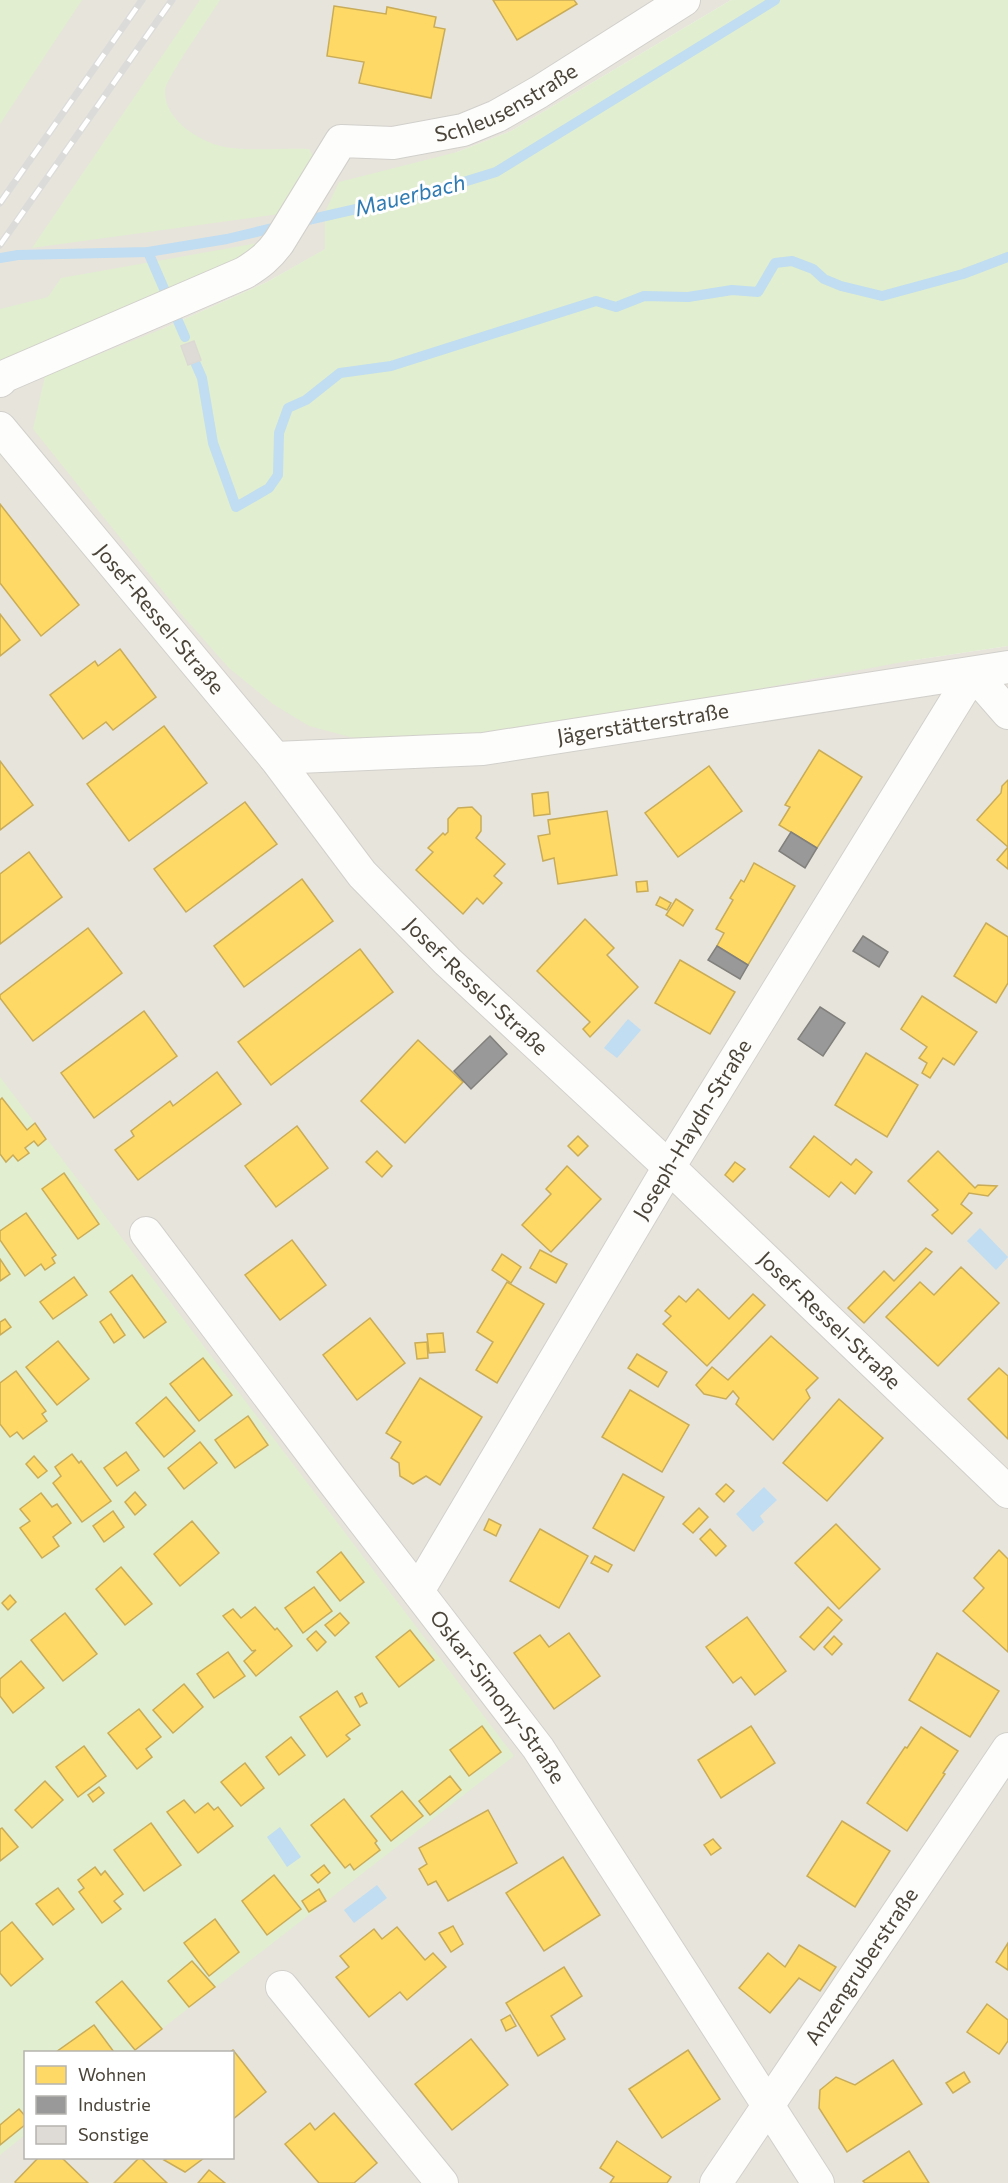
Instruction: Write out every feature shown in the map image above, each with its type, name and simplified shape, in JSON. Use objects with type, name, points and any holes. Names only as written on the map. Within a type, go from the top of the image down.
[{"type":"street","name":"Schleusenstraße","points":[[2,378],[244,273],[269,255],[279,242],[340,141],[393,142],[463,130],[497,116],[539,92],[684,0]]},
{"type":"street","name":"Josef-Ressel-Straße","points":[[0,428],[275,758],[362,874],[447,961],[669,1167],[1008,1492]]},
{"type":"street","name":"Jägerstätterstraße","points":[[275,758],[483,749],[1008,667]]},
{"type":"street","points":[[973,673],[1008,713]]},
{"type":"street","name":"Joseph-Haydn-Straße","points":[[418,1591],[669,1167],[973,673]]},
{"type":"street","name":"Oskar-Simony-Straße","points":[[147,1233],[332,1480],[538,1748],[818,2183]]},
{"type":"street","name":"Anzengruberstraße","points":[[716,2183],[1008,1749]]},
{"type":"street","points":[[282,1987],[442,2183]]},
{"type":"shaded area","points":[[0,0],[731,0],[511,131],[457,152],[325,212],[326,249],[267,282],[162,329],[908,661],[1008,646],[1008,2183],[0,2183]]},
{"type":"green space","points":[[0,0],[82,0],[0,124]]},
{"type":"green space","points":[[200,0],[220,0],[168,83],[165,90],[166,101],[171,112],[187,130],[220,146],[250,149],[309,149],[315,160],[280,214],[32,248]]},
{"type":"green space","points":[[731,0],[1008,0],[1008,646],[908,661],[571,724],[389,744],[309,726],[273,704],[229,668],[182,615],[33,429],[45,376],[162,329],[267,282],[325,249],[325,212],[339,182],[457,152],[511,131]]},
{"type":"green space","points":[[258,243],[239,266],[0,363],[0,309],[48,297],[61,278]]},
{"type":"green space","points":[[0,1077],[514,1756],[133,2051],[24,2051],[24,2136],[0,2155]]},
{"type":"water","points":[[628,1019],[641,1030],[617,1058],[604,1048]]},
{"type":"water","points":[[980,1228],[1008,1257],[996,1270],[967,1241]]},
{"type":"water","points":[[764,1487],[777,1500],[760,1516],[764,1522],[753,1532],[736,1514]]},
{"type":"water","points":[[280,1827],[301,1857],[287,1867],[267,1837]]},
{"type":"water","points":[[377,1885],[387,1898],[354,1923],[344,1910]]},
{"type":"building: Wohnen","points":[[493,0],[574,0],[577,4],[517,40]]},
{"type":"building: Wohnen","points":[[334,6],[386,14],[387,7],[436,17],[434,27],[445,29],[431,98],[359,83],[364,62],[327,56]]},
{"type":"building: Wohnen","points":[[0,504],[79,605],[41,636],[0,583]]},
{"type":"building: Wohnen","points":[[0,614],[20,640],[0,656]]},
{"type":"building: Wohnen","points":[[120,649],[156,697],[113,730],[106,722],[83,739],[50,695],[95,661],[98,666]]},
{"type":"building: Wohnen","points":[[164,726],[207,783],[129,841],[87,784]]},
{"type":"building: Wohnen","points":[[819,750],[862,777],[817,848],[779,825],[790,807],[785,805]]},
{"type":"building: Wohnen","points":[[0,761],[33,805],[0,830]]},
{"type":"building: Wohnen","points":[[709,766],[742,811],[678,857],[645,813]]},
{"type":"building: Wohnen","points":[[1008,780],[1008,847],[977,820],[1001,793],[1002,786]]},
{"type":"building: Wohnen","points":[[548,792],[550,814],[534,816],[532,794]]},
{"type":"building: Wohnen","points":[[245,802],[277,844],[186,912],[154,869]]},
{"type":"building: Wohnen","points":[[472,807],[481,816],[481,831],[476,838],[505,864],[494,876],[502,883],[483,904],[477,898],[463,914],[416,870],[433,852],[428,848],[443,833],[445,835],[448,832],[448,819],[458,808]]},
{"type":"building: Wohnen","points":[[607,811],[617,875],[558,884],[554,858],[543,861],[538,836],[550,834],[548,820]]},
{"type":"building: Wohnen","points":[[1008,847],[1008,869],[997,860]]},
{"type":"building: Wohnen","points":[[29,852],[62,897],[0,944],[0,874]]},
{"type":"building: Wohnen","points":[[754,863],[795,886],[748,965],[717,946],[724,933],[716,929],[733,900],[730,898],[741,880],[744,882]]},
{"type":"building: Wohnen","points":[[302,879],[333,921],[244,987],[214,946]]},
{"type":"building: Wohnen","points":[[647,881],[648,891],[637,892],[636,882]]},
{"type":"building: Wohnen","points":[[660,897],[671,903],[667,910],[656,905]]},
{"type":"building: Wohnen","points":[[676,899],[693,910],[683,926],[666,915]]},
{"type":"building: Wohnen","points":[[585,919],[614,948],[607,955],[638,987],[590,1037],[583,1029],[590,1022],[537,971]]},
{"type":"building: Wohnen","points":[[986,923],[1008,937],[1008,983],[996,1003],[954,976]]},
{"type":"building: Wohnen","points":[[88,928],[122,973],[33,1041],[0,995]]},
{"type":"building: Wohnen","points":[[360,949],[393,992],[271,1085],[238,1042]]},
{"type":"building: Wohnen","points":[[680,960],[735,992],[710,1034],[655,1003]]},
{"type":"building: Wohnen","points":[[922,996],[977,1032],[954,1065],[943,1058],[930,1078],[922,1073],[927,1063],[919,1058],[927,1047],[901,1029]]},
{"type":"building: Wohnen","points":[[144,1011],[177,1056],[94,1118],[61,1073]]},
{"type":"building: Wohnen","points":[[418,1040],[463,1082],[405,1143],[361,1101]]},
{"type":"building: Wohnen","points":[[866,1053],[918,1085],[887,1137],[835,1105]]},
{"type":"building: Wohnen","points":[[217,1072],[241,1104],[138,1180],[115,1150],[134,1136],[131,1131],[170,1101],[173,1106]]},
{"type":"building: Wohnen","points":[[2,1098],[27,1130],[35,1123],[46,1139],[38,1146],[34,1141],[25,1148],[29,1153],[18,1161],[13,1155],[6,1162],[0,1154],[0,1100]]},
{"type":"building: Wohnen","points":[[297,1126],[328,1168],[276,1207],[245,1166]]},
{"type":"building: Wohnen","points":[[578,1136],[588,1146],[578,1156],[568,1146]]},
{"type":"building: Wohnen","points":[[814,1136],[851,1165],[856,1159],[872,1172],[855,1194],[841,1182],[829,1197],[790,1167]]},
{"type":"building: Wohnen","points":[[377,1151],[392,1166],[382,1177],[366,1162]]},
{"type":"building: Wohnen","points":[[938,1151],[975,1188],[978,1185],[997,1186],[988,1196],[969,1193],[961,1204],[972,1213],[952,1234],[932,1215],[938,1210],[908,1181]]},
{"type":"building: Wohnen","points":[[735,1162],[745,1169],[733,1182],[725,1175]]},
{"type":"building: Wohnen","points":[[567,1166],[601,1199],[551,1252],[522,1225],[551,1194],[546,1189]]},
{"type":"building: Wohnen","points":[[64,1173],[99,1224],[78,1239],[42,1189]]},
{"type":"building: Wohnen","points":[[26,1213],[56,1255],[52,1258],[55,1263],[45,1270],[41,1264],[25,1276],[0,1240],[0,1231]]},
{"type":"building: Wohnen","points":[[292,1240],[326,1285],[280,1320],[245,1275]]},
{"type":"building: Wohnen","points":[[926,1248],[932,1252],[864,1323],[848,1308],[884,1271],[894,1281]]},
{"type":"building: Wohnen","points":[[540,1250],[567,1264],[556,1283],[530,1268]]},
{"type":"building: Wohnen","points":[[502,1254],[521,1267],[511,1283],[492,1270]]},
{"type":"building: Wohnen","points":[[0,1259],[10,1274],[0,1281]]},
{"type":"building: Wohnen","points":[[961,1267],[999,1303],[938,1366],[886,1317],[920,1282],[934,1295]]},
{"type":"building: Wohnen","points":[[132,1275],[166,1322],[144,1338],[110,1292]]},
{"type":"building: Wohnen","points":[[74,1277],[87,1295],[53,1319],[40,1302]]},
{"type":"building: Wohnen","points":[[507,1282],[544,1304],[497,1383],[476,1370],[493,1342],[477,1332]]},
{"type":"building: Wohnen","points":[[698,1289],[729,1319],[753,1294],[765,1305],[707,1366],[663,1324],[671,1316],[665,1311],[679,1296],[686,1302]]},
{"type":"building: Wohnen","points":[[111,1314],[125,1335],[114,1343],[100,1322]]},
{"type":"building: Wohnen","points":[[370,1318],[405,1363],[357,1400],[323,1355]]},
{"type":"building: Wohnen","points":[[5,1319],[11,1327],[0,1335],[0,1322]]},
{"type":"building: Wohnen","points":[[443,1333],[445,1352],[429,1353],[427,1334]]},
{"type":"building: Wohnen","points":[[771,1336],[818,1378],[806,1390],[810,1398],[773,1440],[736,1404],[739,1398],[733,1391],[726,1399],[704,1394],[696,1385],[712,1367],[728,1380]]},
{"type":"building: Wohnen","points":[[58,1341],[89,1379],[57,1405],[26,1367]]},
{"type":"building: Wohnen","points":[[427,1342],[428,1358],[417,1359],[415,1343]]},
{"type":"building: Wohnen","points":[[637,1354],[667,1372],[658,1387],[628,1368]]},
{"type":"building: Wohnen","points":[[203,1358],[232,1395],[199,1421],[170,1384]]},
{"type":"building: Wohnen","points":[[999,1368],[1008,1376],[1008,1439],[968,1399]]},
{"type":"building: Wohnen","points":[[16,1371],[46,1411],[42,1414],[47,1421],[23,1439],[17,1432],[10,1437],[0,1424],[0,1383]]},
{"type":"building: Wohnen","points":[[420,1378],[482,1417],[440,1485],[426,1476],[413,1484],[400,1476],[399,1463],[391,1458],[401,1442],[386,1433]]},
{"type":"building: Wohnen","points":[[630,1390],[689,1425],[662,1472],[602,1437]]},
{"type":"building: Wohnen","points":[[166,1397],[195,1431],[164,1457],[136,1423]]},
{"type":"building: Wohnen","points":[[839,1399],[883,1438],[827,1501],[783,1463]]},
{"type":"building: Wohnen","points":[[248,1416],[268,1445],[235,1468],[215,1440]]},
{"type":"building: Wohnen","points":[[200,1442],[217,1463],[184,1489],[168,1468]]},
{"type":"building: Wohnen","points":[[126,1452],[139,1470],[117,1486],[104,1468]]},
{"type":"building: Wohnen","points":[[72,1454],[79,1463],[81,1461],[111,1501],[82,1522],[53,1483],[61,1476],[55,1467]]},
{"type":"building: Wohnen","points":[[34,1456],[47,1471],[38,1478],[26,1464]]},
{"type":"building: Wohnen","points":[[623,1474],[664,1497],[634,1551],[593,1528]]},
{"type":"building: Wohnen","points":[[726,1484],[734,1491],[724,1502],[716,1494]]},
{"type":"building: Wohnen","points":[[135,1492],[146,1505],[135,1515],[125,1502]]},
{"type":"building: Wohnen","points":[[41,1493],[52,1507],[57,1504],[71,1523],[53,1537],[59,1546],[42,1558],[20,1528],[30,1521],[20,1509]]},
{"type":"building: Wohnen","points":[[699,1508],[708,1517],[693,1533],[683,1524]]},
{"type":"building: Wohnen","points":[[113,1511],[124,1527],[104,1542],[93,1526]]},
{"type":"building: Wohnen","points":[[489,1519],[501,1525],[496,1536],[484,1530]]},
{"type":"building: Wohnen","points":[[192,1521],[219,1553],[180,1586],[154,1554]]},
{"type":"building: Wohnen","points":[[836,1524],[880,1569],[839,1609],[795,1563]]},
{"type":"building: Wohnen","points":[[540,1529],[588,1556],[559,1608],[510,1581]]},
{"type":"building: Wohnen","points":[[710,1529],[726,1546],[716,1556],[700,1539]]},
{"type":"building: Wohnen","points":[[999,1550],[1008,1559],[1008,1652],[963,1611],[984,1588],[974,1578]]},
{"type":"building: Wohnen","points":[[341,1552],[364,1582],[340,1601],[317,1572]]},
{"type":"building: Wohnen","points":[[595,1556],[612,1565],[608,1572],[591,1563]]},
{"type":"building: Wohnen","points":[[121,1567],[152,1604],[125,1625],[96,1589]]},
{"type":"building: Wohnen","points":[[314,1587],[332,1611],[303,1633],[285,1608]]},
{"type":"building: Wohnen","points":[[10,1595],[16,1602],[8,1610],[2,1603]]},
{"type":"building: Wohnen","points":[[255,1607],[292,1646],[256,1676],[244,1661],[256,1650],[252,1651],[223,1616],[233,1609],[241,1618]]},
{"type":"building: Wohnen","points":[[828,1607],[842,1620],[814,1650],[800,1637]]},
{"type":"building: Wohnen","points":[[65,1613],[97,1654],[63,1681],[31,1640]]},
{"type":"building: Wohnen","points":[[340,1613],[349,1623],[335,1636],[325,1625]]},
{"type":"building: Wohnen","points":[[747,1617],[786,1671],[755,1695],[741,1677],[733,1683],[706,1647]]},
{"type":"building: Wohnen","points":[[410,1630],[434,1660],[399,1687],[376,1657]]},
{"type":"building: Wohnen","points":[[316,1631],[326,1642],[317,1651],[307,1639]]},
{"type":"building: Wohnen","points":[[569,1633],[600,1676],[554,1709],[514,1653],[540,1635],[549,1647]]},
{"type":"building: Wohnen","points":[[834,1636],[842,1644],[832,1655],[824,1647]]},
{"type":"building: Wohnen","points":[[228,1652],[245,1676],[214,1698],[197,1674]]},
{"type":"building: Wohnen","points":[[937,1653],[999,1691],[970,1737],[909,1700]]},
{"type":"building: Wohnen","points":[[21,1661],[44,1688],[13,1713],[0,1696],[0,1679]]},
{"type":"building: Wohnen","points":[[184,1684],[203,1707],[173,1733],[153,1710]]},
{"type":"building: Wohnen","points":[[337,1691],[360,1725],[346,1735],[350,1739],[327,1757],[300,1717]]},
{"type":"building: Wohnen","points":[[362,1693],[367,1703],[360,1707],[355,1697]]},
{"type":"building: Wohnen","points":[[139,1709],[161,1737],[146,1749],[152,1757],[137,1769],[108,1733]]},
{"type":"building: Wohnen","points":[[482,1726],[501,1752],[469,1776],[450,1750]]},
{"type":"building: Wohnen","points":[[751,1726],[775,1763],[721,1798],[698,1760]]},
{"type":"building: Wohnen","points":[[921,1727],[958,1751],[907,1831],[867,1803]]},
{"type":"building: Wohnen","points":[[291,1737],[305,1755],[279,1775],[266,1757]]},
{"type":"building: Wohnen","points":[[84,1746],[106,1776],[78,1797],[56,1767]]},
{"type":"building: Wohnen","points":[[245,1763],[264,1788],[241,1806],[221,1782]]},
{"type":"building: Wohnen","points":[[450,1776],[461,1790],[430,1815],[419,1801]]},
{"type":"building: Wohnen","points":[[45,1781],[63,1800],[32,1828],[15,1810]]},
{"type":"building: Wohnen","points":[[99,1787],[104,1793],[93,1802],[88,1795]]},
{"type":"building: Wohnen","points":[[402,1791],[423,1816],[391,1841],[371,1816]]},
{"type":"building: Wohnen","points":[[344,1799],[377,1841],[375,1843],[380,1850],[354,1870],[350,1864],[345,1868],[311,1825]]},
{"type":"building: Wohnen","points":[[184,1800],[195,1813],[208,1803],[214,1810],[218,1807],[233,1826],[198,1853],[167,1812]]},
{"type":"building: Wohnen","points":[[488,1810],[517,1863],[448,1901],[436,1881],[428,1885],[419,1869],[427,1864],[419,1848]]},
{"type":"building: Wohnen","points":[[842,1821],[890,1851],[855,1907],[807,1876]]},
{"type":"building: Wohnen","points":[[151,1823],[181,1865],[144,1891],[114,1850]]},
{"type":"building: Wohnen","points":[[2,1828],[18,1847],[0,1861],[0,1829]]},
{"type":"building: Wohnen","points":[[713,1839],[721,1848],[711,1855],[704,1845]]},
{"type":"building: Wohnen","points":[[563,1857],[600,1915],[544,1951],[506,1893]]},
{"type":"building: Wohnen","points":[[324,1865],[330,1873],[318,1883],[311,1875]]},
{"type":"building: Wohnen","points":[[95,1867],[101,1875],[105,1871],[123,1894],[114,1901],[121,1909],[102,1923],[79,1892],[84,1888],[78,1880]]},
{"type":"building: Wohnen","points":[[274,1875],[301,1909],[267,1935],[242,1901]]},
{"type":"building: Wohnen","points":[[58,1888],[74,1909],[53,1925],[36,1904]]},
{"type":"building: Wohnen","points":[[319,1889],[326,1901],[309,1912],[302,1901]]},
{"type":"building: Wohnen","points":[[215,1919],[239,1952],[209,1976],[184,1943]]},
{"type":"building: Wohnen","points":[[12,1922],[43,1959],[11,1986],[0,1973],[0,1932]]},
{"type":"building: Wohnen","points":[[453,1926],[463,1944],[451,1952],[439,1933]]},
{"type":"building: Wohnen","points":[[397,1927],[425,1960],[433,1953],[446,1967],[407,2000],[400,1992],[369,2017],[336,1977],[349,1967],[340,1956],[374,1929],[382,1939]]},
{"type":"building: Wohnen","points":[[1008,1943],[1008,1970],[996,1962]]},
{"type":"building: Wohnen","points":[[799,1945],[836,1967],[820,1991],[799,1978],[770,2013],[739,1988],[768,1953],[785,1967]]},
{"type":"building: Wohnen","points":[[192,1961],[215,1987],[189,2007],[168,1981]]},
{"type":"building: Wohnen","points":[[564,1967],[582,1996],[551,2016],[565,2039],[538,2056],[506,2003]]},
{"type":"building: Wohnen","points":[[122,1981],[162,2029],[135,2050],[96,2002]]},
{"type":"building: Wohnen","points":[[987,2004],[1008,2020],[1008,2041],[999,2054],[967,2032]]},
{"type":"building: Wohnen","points":[[510,2015],[516,2026],[506,2031],[501,2020]]},
{"type":"building: Wohnen","points":[[94,2025],[113,2051],[57,2051]]},
{"type":"building: Wohnen","points":[[471,2039],[508,2085],[452,2130],[415,2084]]},
{"type":"building: Wohnen","points":[[688,2050],[720,2099],[662,2138],[629,2089]]},
{"type":"building: Wohnen","points":[[234,2051],[266,2092],[234,2118]]},
{"type":"building: Wohnen","points":[[893,2060],[922,2104],[847,2152],[819,2108],[820,2090],[836,2077],[855,2085]]},
{"type":"building: Wohnen","points":[[964,2072],[970,2082],[953,2093],[946,2083]]},
{"type":"building: Wohnen","points":[[19,2109],[24,2115],[24,2126],[0,2145],[0,2125]]},
{"type":"building: Wohnen","points":[[334,2113],[377,2163],[354,2183],[319,2183],[285,2144],[310,2123],[315,2130]]},
{"type":"building: Wohnen","points":[[617,2141],[671,2177],[667,2183],[610,2183],[614,2177],[600,2168]]},
{"type":"building: Wohnen","points":[[909,2151],[929,2183],[865,2183],[863,2181]]},
{"type":"building: Wohnen","points":[[37,2159],[63,2159],[88,2183],[16,2183]]},
{"type":"building: Wohnen","points":[[138,2159],[142,2159],[167,2183],[114,2183]]},
{"type":"building: Wohnen","points":[[166,2159],[203,2159],[185,2172],[164,2160]]},
{"type":"building: Wohnen","points":[[209,2170],[225,2183],[198,2183]]},
{"type":"building: Industrie","points":[[791,832],[817,848],[805,868],[779,851]]},
{"type":"building: Industrie","points":[[863,936],[888,952],[879,967],[853,951]]},
{"type":"building: Industrie","points":[[717,946],[748,965],[740,979],[708,960]]},
{"type":"building: Industrie","points":[[820,1007],[845,1023],[823,1056],[798,1039]]},
{"type":"building: Industrie","points":[[490,1036],[507,1054],[471,1089],[454,1071]]},
{"type":"building: Sonstige","points":[[194,341],[201,360],[188,365],[181,346]]},
{"type":"waterway","name":"Mauerbach","points":[[299,222],[431,192],[496,172],[775,0]]},
{"type":"waterway","name":"Mauerbach","points":[[0,258],[18,255],[148,252],[227,239],[281,226]]},
{"type":"waterway","points":[[148,252],[185,337]]},
{"type":"waterway","points":[[195,362],[202,378],[213,443],[236,507],[269,488],[278,475],[279,433],[288,408],[306,400],[340,373],[391,366],[596,301],[616,307],[644,296],[688,297],[732,290],[758,292],[775,263],[792,261],[813,269],[824,279],[841,286],[882,296],[963,274],[1008,257]]},
{"type":"railway","points":[[0,203],[142,0]]},
{"type":"railway","points":[[0,245],[172,0]]}]
